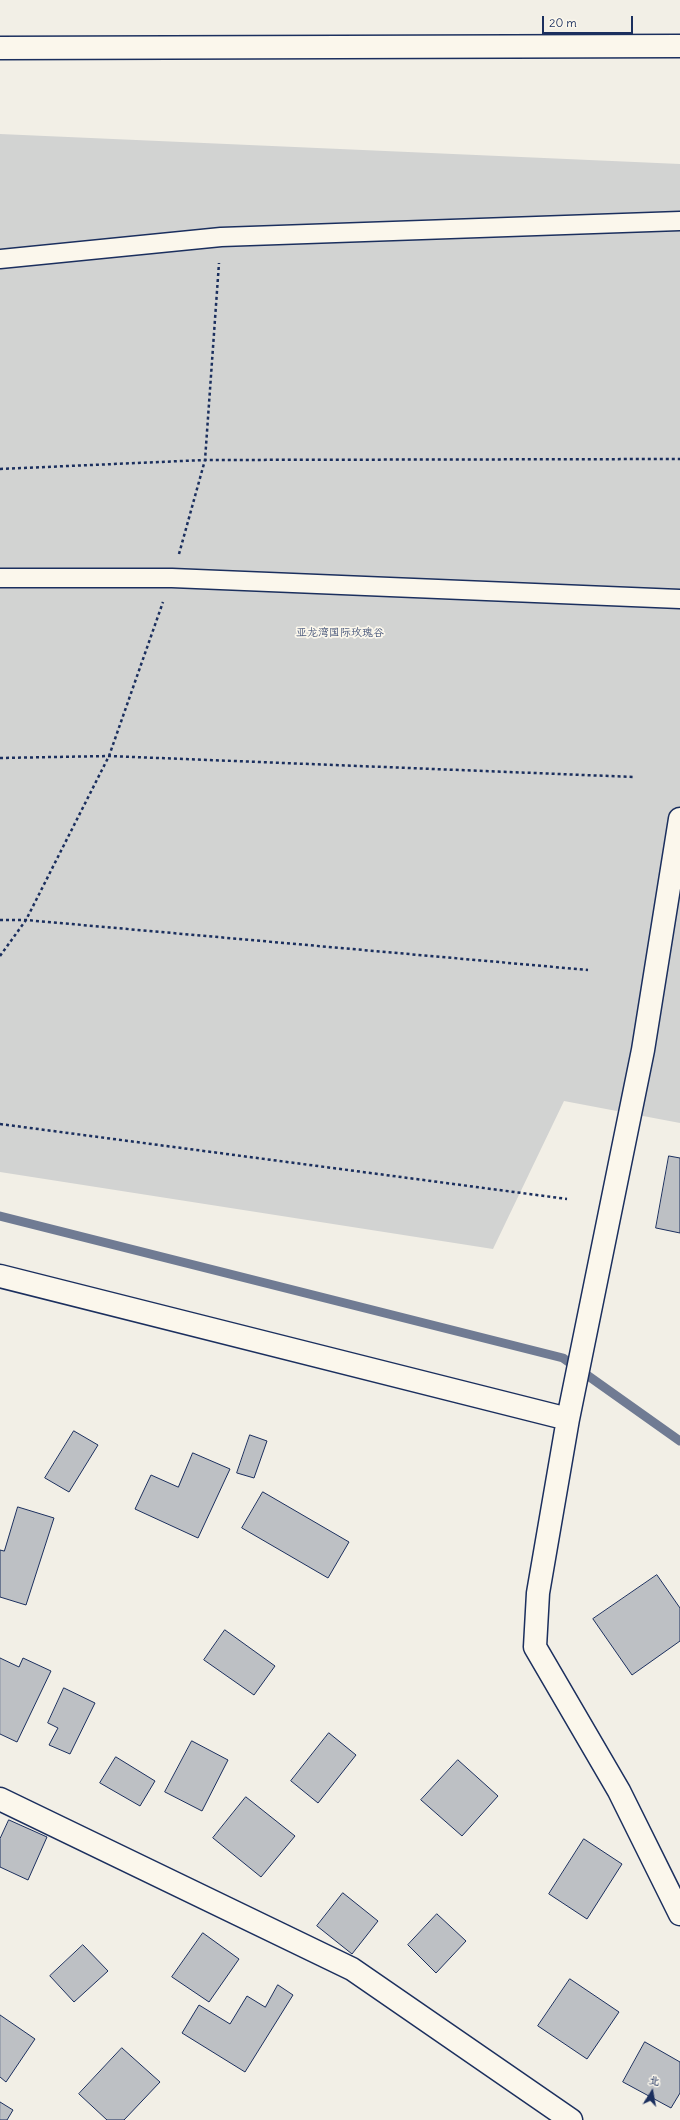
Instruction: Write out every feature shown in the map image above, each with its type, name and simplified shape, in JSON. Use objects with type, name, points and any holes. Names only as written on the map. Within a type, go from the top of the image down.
[{"type":"street","points":[[0,48],[680,46]]},
{"type":"street","points":[[680,819],[643,1050],[568,1419],[538,1593],[535,1647],[619,1791],[680,1914]]},
{"type":"street","points":[[0,1276],[568,1419]]},
{"type":"street","points":[[0,1799],[352,1969],[571,2120]]},
{"type":"lane","points":[[0,259],[221,238],[680,221]]},
{"type":"lane","points":[[0,578],[172,578],[680,599]]},
{"type":"path","points":[[0,956],[26,920],[109,756],[172,578],[205,460],[221,238]]},
{"type":"path","points":[[0,469],[205,460],[680,459]]},
{"type":"path","points":[[0,758],[109,756],[634,777]]},
{"type":"path","points":[[0,920],[26,920],[588,970]]},
{"type":"path","points":[[0,1124],[567,1199]]},
{"type":"green space","name":"亚龙湾国际玫瑰谷","points":[[0,134],[680,164],[680,1123],[564,1101],[493,1249],[0,1172]]},
{"type":"building","points":[[669,1156],[680,1158],[680,1233],[656,1228]]},
{"type":"building","points":[[74,1431],[98,1445],[69,1492],[45,1478]]},
{"type":"building","points":[[250,1435],[267,1441],[254,1478],[237,1473]]},
{"type":"building","points":[[193,1453],[230,1469],[198,1538],[135,1509],[151,1475],[178,1487]]},
{"type":"building","points":[[263,1492],[349,1542],[328,1578],[242,1528]]},
{"type":"building","points":[[18,1507],[54,1518],[26,1605],[0,1597],[0,1550],[4,1551]]},
{"type":"building","points":[[657,1575],[680,1608],[680,1641],[632,1675],[593,1619]]},
{"type":"building","points":[[225,1630],[275,1666],[254,1695],[204,1660]]},
{"type":"building","points":[[0,1658],[19,1667],[23,1658],[51,1671],[17,1742],[0,1734]]},
{"type":"building","points":[[64,1688],[95,1703],[70,1754],[49,1745],[58,1728],[48,1723]]},
{"type":"building","points":[[329,1733],[356,1755],[318,1803],[291,1781]]},
{"type":"building","points":[[192,1741],[228,1760],[202,1811],[165,1792]]},
{"type":"building","points":[[116,1757],[155,1781],[140,1806],[100,1783]]},
{"type":"building","points":[[458,1760],[498,1796],[462,1836],[421,1800]]},
{"type":"building","points":[[246,1797],[295,1836],[261,1877],[213,1838]]},
{"type":"building","points":[[9,1820],[47,1837],[28,1880],[0,1867],[0,1839]]},
{"type":"building","points":[[584,1839],[622,1864],[587,1919],[549,1894]]},
{"type":"building","points":[[343,1893],[378,1921],[352,1954],[317,1926]]},
{"type":"building","points":[[437,1914],[466,1941],[436,1973],[408,1945]]},
{"type":"building","points":[[203,1933],[239,1959],[209,2002],[172,1977]]},
{"type":"building","points":[[83,1945],[108,1971],[74,2002],[50,1976]]},
{"type":"building","points":[[570,1979],[619,2012],[587,2059],[538,2026]]},
{"type":"building","points":[[278,1985],[293,1995],[245,2072],[182,2033],[199,2005],[230,2024],[247,1996],[265,2007]]},
{"type":"building","points":[[0,2015],[35,2039],[6,2082],[0,2077]]},
{"type":"building","points":[[645,2042],[680,2062],[680,2093],[671,2108],[623,2082]]},
{"type":"building","points":[[122,2048],[160,2082],[124,2120],[107,2120],[79,2094]]},
{"type":"building","points":[[0,2102],[13,2110],[7,2120],[0,2120]]},
{"type":"waterway","points":[[0,1216],[563,1358],[680,1441]]}]
